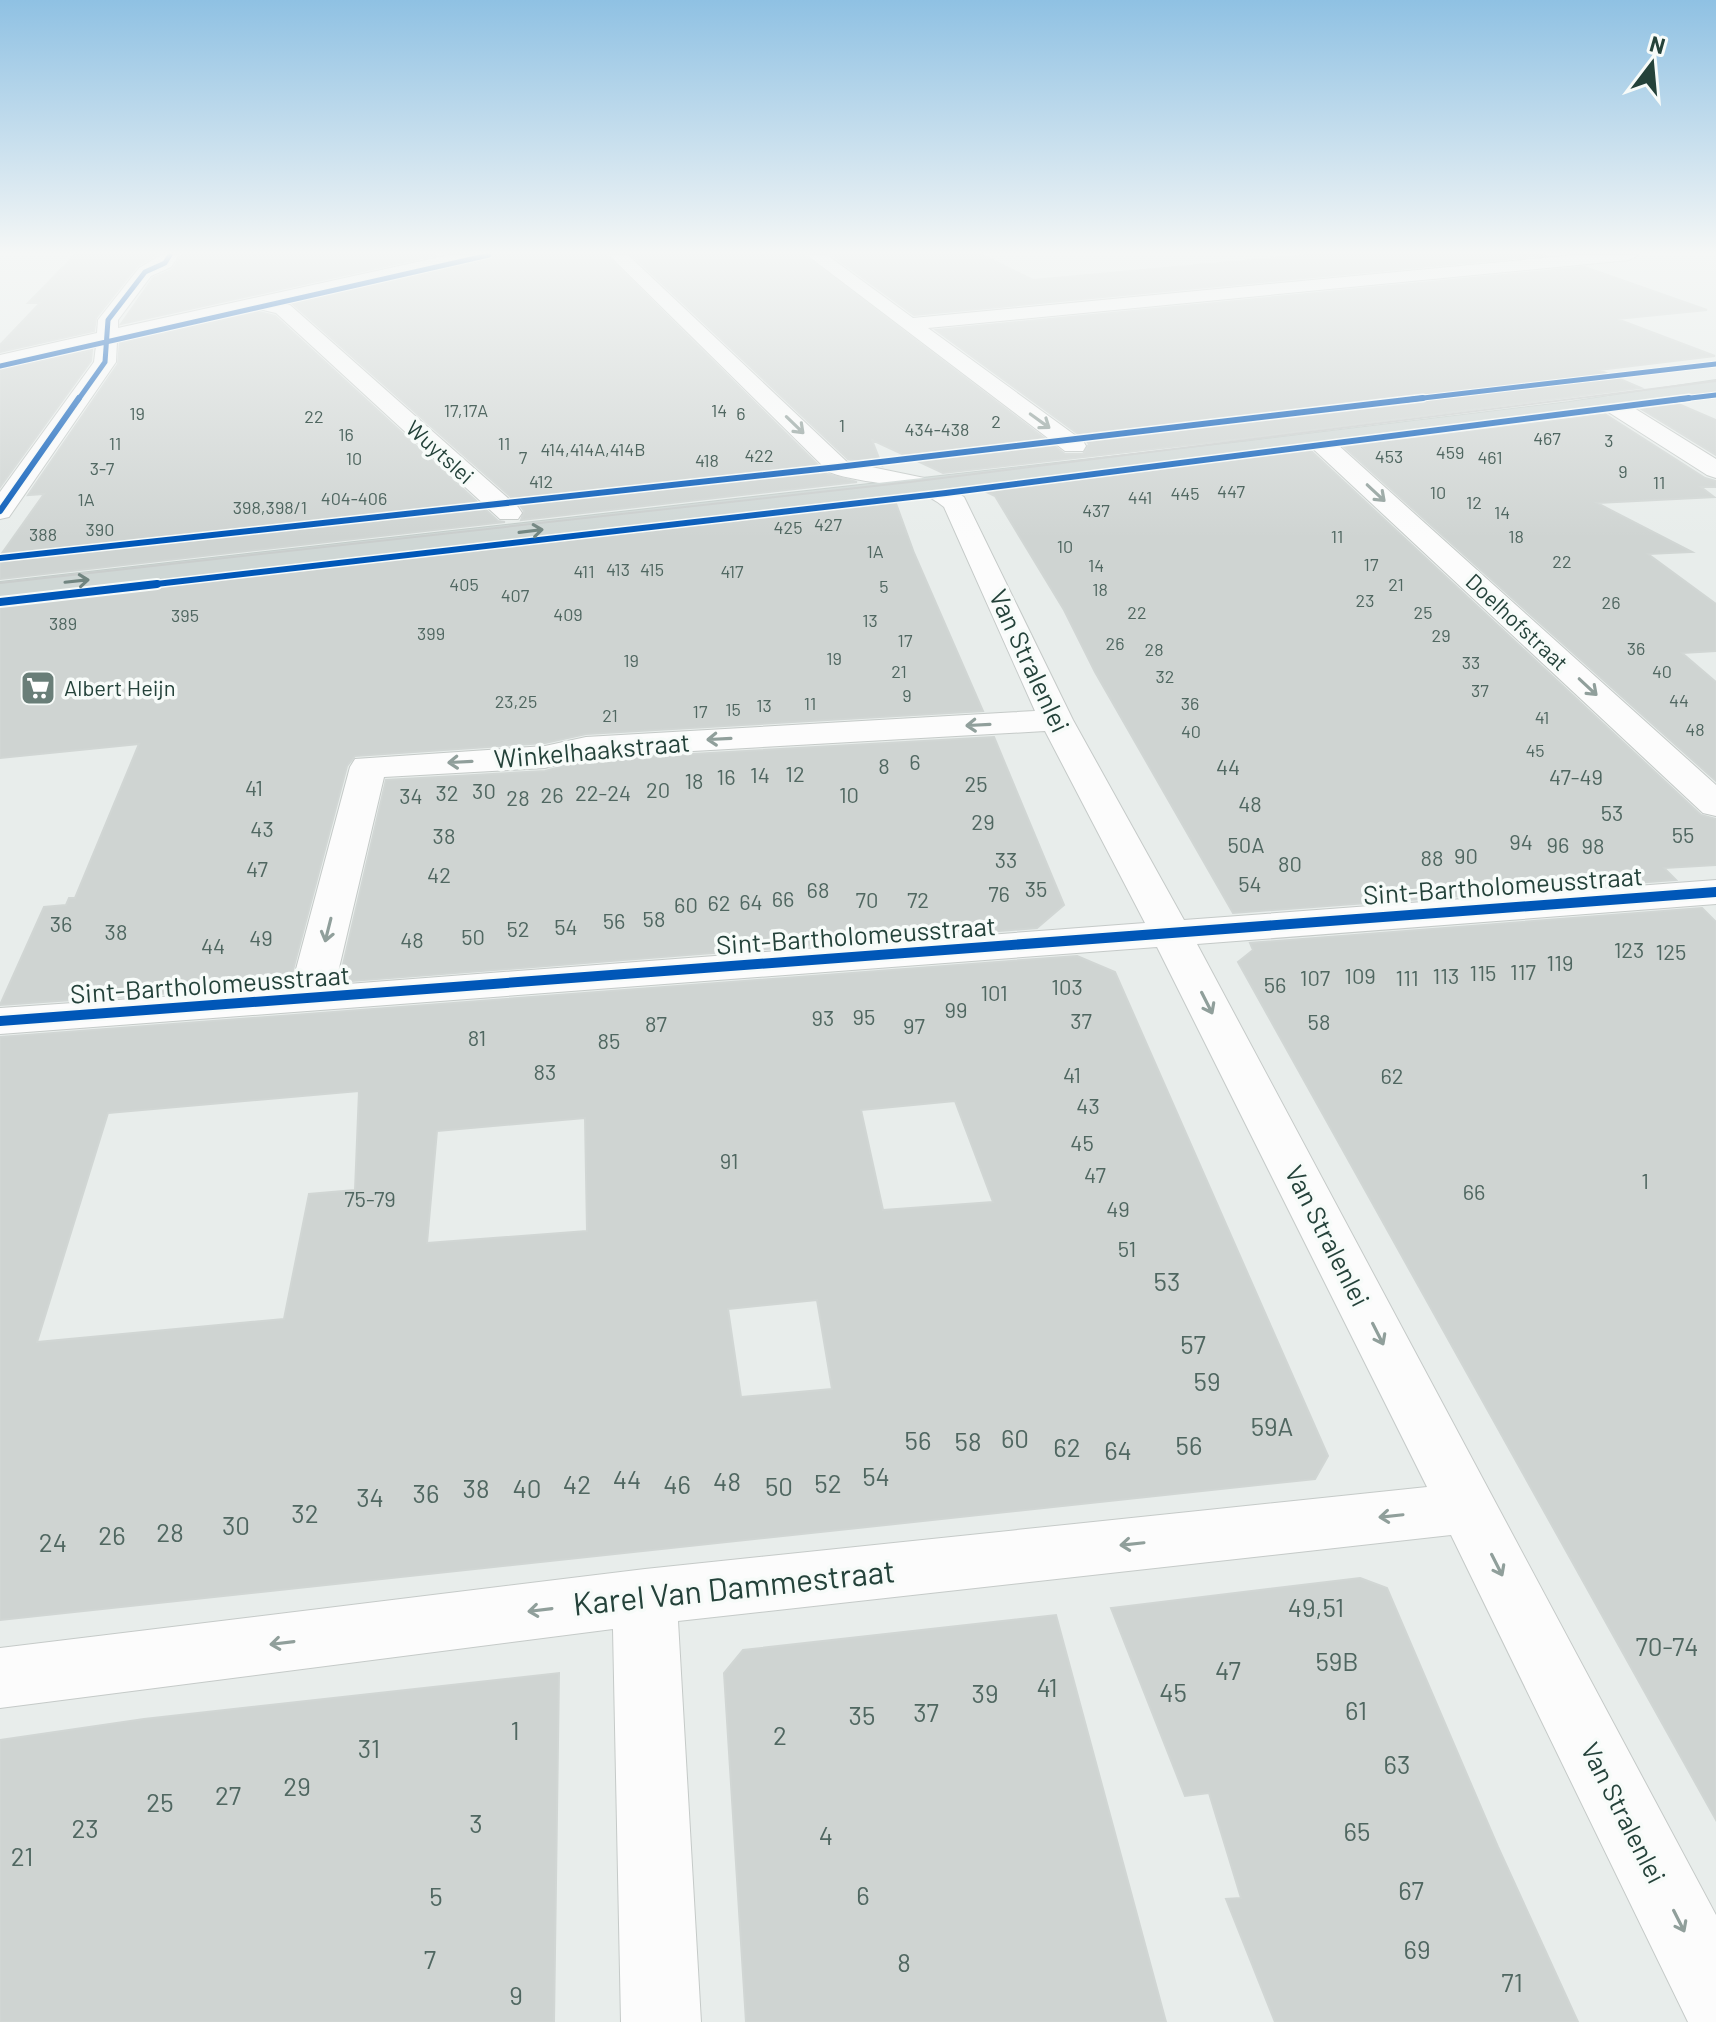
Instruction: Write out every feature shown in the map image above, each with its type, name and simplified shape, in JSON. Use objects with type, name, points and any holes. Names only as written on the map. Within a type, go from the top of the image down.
[{"type":"main road","points":[[0,569],[854,474],[1525,389],[1716,370]]},
{"type":"main road","points":[[0,591],[1318,440],[1716,387]]},
{"type":"street","points":[[0,361],[52,349]]},
{"type":"street","points":[[0,511],[105,362],[106,349]]},
{"type":"street","name":"Wuytslei","points":[[328,349],[509,513]]},
{"type":"street","points":[[716,349],[838,467],[854,474],[932,485]]},
{"type":"street","points":[[944,349],[1074,446]]},
{"type":"street","points":[[1610,403],[1716,470]]},
{"type":"street","name":"Doelhofstraat","points":[[1318,440],[1716,805]]},
{"type":"street","name":"Van Stralenlei","points":[[932,485],[955,503],[1056,720],[1171,934],[1716,1995]]},
{"type":"street","name":"Winkelhaakstraat","points":[[310,1000],[368,767],[545,757],[586,747],[1056,720]]},
{"type":"street","name":"Sint-Bartholomeusstraat","points":[[0,1021],[1716,892]]},
{"type":"street","name":"Karel Van Dammestraat","points":[[0,1678],[645,1597],[1468,1508]]},
{"type":"street","points":[[645,1597],[661,2022]]},
{"type":"building","points":[[119,349],[311,349],[498,521],[505,522],[0,579],[0,556],[44,494],[28,495],[118,364]]},
{"type":"building","points":[[344,349],[701,349],[827,474],[857,482],[521,520],[524,511]]},
{"type":"building","points":[[732,349],[928,349],[1065,454],[1083,454],[1089,444],[962,349],[1697,349],[1715,356],[1599,370],[1641,388],[1250,438],[943,473],[872,440],[882,466],[848,459]]},
{"type":"building","points":[[92,350],[91,361],[0,487],[0,370]]},
{"type":"building","points":[[1676,403],[1716,420],[1716,455],[1640,408]]},
{"type":"building","points":[[1605,414],[1705,478],[1716,481],[1716,487],[1701,487],[1714,497],[1597,503],[1692,552],[1648,554],[1716,604],[1716,651],[1682,653],[1716,682],[1716,781],[1343,446]]},
{"type":"building","points":[[1309,449],[1701,815],[1716,819],[1716,865],[1664,868],[1676,880],[1233,913],[1095,672],[1064,610],[995,496],[978,488]]},
{"type":"building","points":[[894,498],[914,553],[983,711],[586,734],[545,743],[355,756],[347,766],[289,985],[0,1005],[44,907],[66,905],[69,898],[75,898],[139,744],[0,758],[0,603]]},
{"type":"building","points":[[994,737],[1064,905],[1037,928],[339,982],[386,780],[545,771],[586,760]]},
{"type":"building","points":[[1702,908],[1716,922],[1716,1820],[1238,962],[1253,950],[1250,943]]},
{"type":"building","points":[[1077,956],[1115,972],[1328,1456],[1315,1479],[0,1620],[0,1037]],"holes":[[[359,1091],[355,1190],[309,1194],[284,1319],[37,1342],[108,1113]],[[955,1101],[993,1202],[883,1210],[861,1110]],[[585,1118],[587,1231],[427,1243],[437,1131]],[[817,1300],[832,1389],[741,1397],[728,1309]]]},
{"type":"building","points":[[1360,1578],[1387,1588],[1498,1847],[1578,2022],[1275,2022],[1226,1899],[1241,1898],[1209,1793],[1185,1796],[1111,1608]]},
{"type":"building","points":[[1056,1615],[1166,2022],[746,2022],[724,1673],[743,1650]]},
{"type":"building","points":[[559,1673],[554,2022],[0,2022],[0,1740],[144,1719]]},
{"type":"tram line","points":[[0,583],[910,482],[1716,381]]},
{"type":"cycle path","points":[[0,366],[73,349]]},
{"type":"cycle path","points":[[0,511],[105,362],[106,349]]},
{"type":"cycle path","points":[[0,558],[838,467],[1716,364]]},
{"type":"cycle path","points":[[0,602],[946,493],[1716,395]]},
{"type":"cycle path","points":[[0,1021],[1716,892]]},
{"type":"place","name":"Albert Heijn","points":[[38,688]]}]
